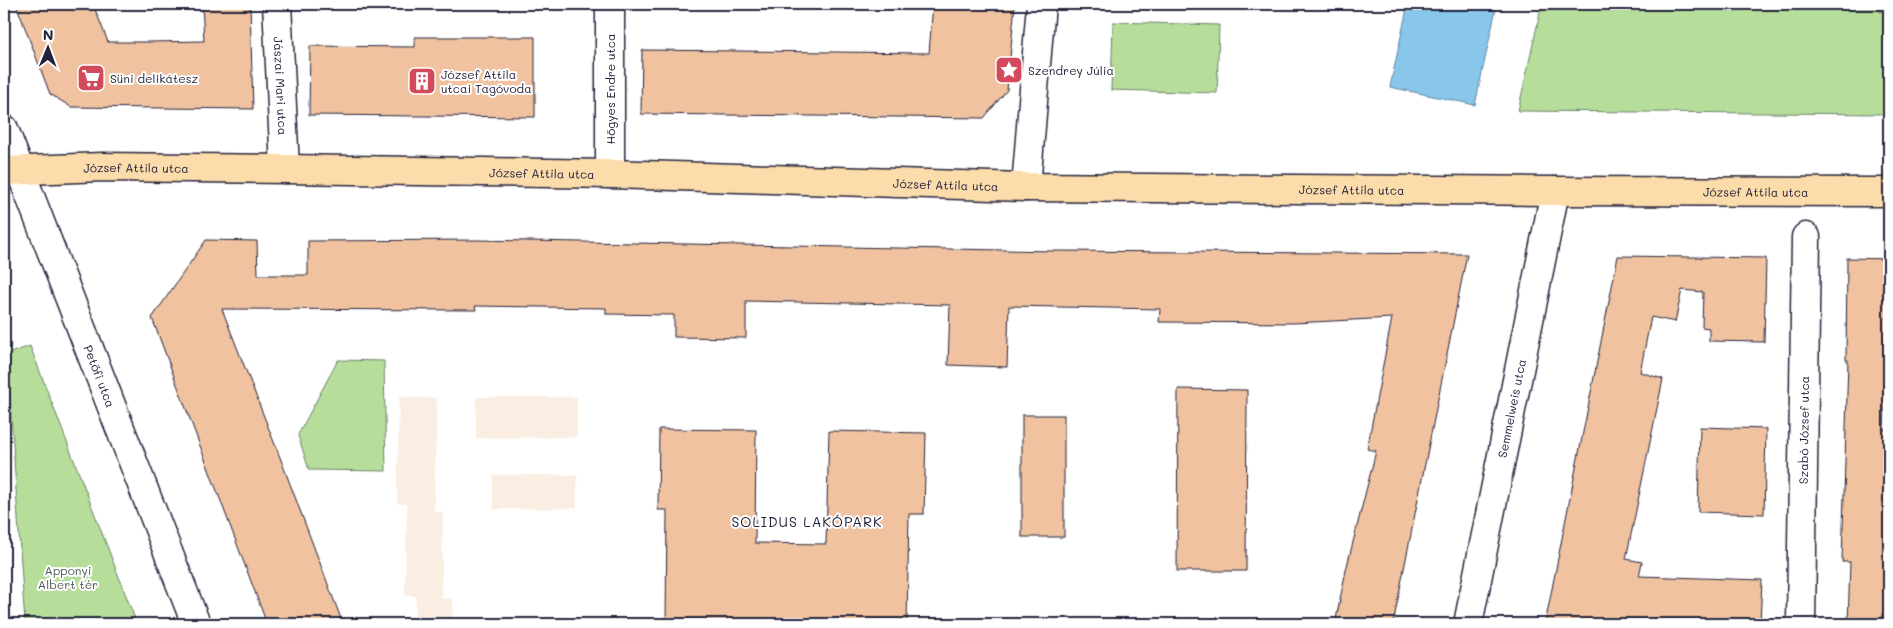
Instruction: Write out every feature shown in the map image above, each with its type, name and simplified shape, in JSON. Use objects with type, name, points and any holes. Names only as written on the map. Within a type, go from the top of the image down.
[{"type":"main road","name":"József Attila utca","points":[[12,170],[102,167],[610,174],[1026,187],[1555,192],[1889,192]]},
{"type":"street","name":"Jászai Mari utca","points":[[277,4],[285,169]]},
{"type":"street","name":"Hőgyes Endre utca","points":[[610,4],[610,174]]},
{"type":"street","points":[[1026,187],[1041,4]]},
{"type":"street","name":"Petőfi utca","points":[[4,129],[12,170],[196,624]]},
{"type":"street","name":"Semmelweis utca","points":[[1468,624],[1555,192]]},
{"type":"street","name":"Szabó József utca","points":[[1801,624],[1806,237]]},
{"type":"shaded area","points":[[399,397],[437,398],[434,511],[443,512],[441,598],[453,599],[453,624],[415,624],[416,596],[405,595],[407,504],[397,503]]},
{"type":"shaded area","points":[[476,397],[577,397],[577,437],[476,438]]},
{"type":"shaded area","points":[[493,475],[577,475],[577,508],[493,509]]},
{"type":"green space","points":[[1542,4],[1880,4],[1880,12],[1889,12],[1889,114],[1518,111]]},
{"type":"green space","points":[[1113,22],[1219,25],[1217,93],[1111,90]]},
{"type":"green space","name":"Apponyi Albert tér","points":[[30,346],[137,624],[25,624],[7,354]]},
{"type":"green space","points":[[338,360],[384,361],[386,471],[309,470],[298,435]]},
{"type":"water","points":[[1408,4],[1497,4],[1475,105],[1390,87]]},
{"type":"building","points":[[16,4],[93,4],[108,42],[150,42],[204,41],[202,4],[250,4],[253,109],[71,107],[50,94]]},
{"type":"building","points":[[933,4],[1015,4],[1007,90],[984,118],[641,114],[642,50],[929,53]]},
{"type":"building","name":"József Attila utcai Tagóvoda","points":[[415,37],[535,37],[535,117],[309,115],[310,46],[415,47]]},
{"type":"building","points":[[206,240],[257,241],[258,275],[308,275],[308,241],[476,240],[1055,251],[1467,254],[1393,624],[1335,624],[1346,570],[1376,451],[1367,449],[1392,318],[1293,323],[1159,322],[1160,309],[1009,306],[1007,367],[948,365],[950,305],[746,301],[746,338],[674,337],[674,315],[606,314],[606,308],[475,306],[476,310],[222,309],[343,624],[267,624],[152,318]]},
{"type":"building","points":[[1618,256],[1766,258],[1764,342],[1709,341],[1709,328],[1702,327],[1703,292],[1682,290],[1675,322],[1651,317],[1640,372],[1663,379],[1626,559],[1642,562],[1639,576],[1762,580],[1760,624],[1545,624]]},
{"type":"building","points":[[1847,258],[1889,259],[1889,361],[1887,361],[1884,430],[1889,430],[1889,624],[1848,624],[1850,562],[1842,562],[1848,360],[1846,360]]},
{"type":"building","points":[[1178,389],[1247,390],[1246,571],[1177,571]]},
{"type":"building","points":[[1022,415],[1064,415],[1064,537],[1022,537]]},
{"type":"building","points":[[1700,427],[1766,429],[1764,514],[1698,512]]},
{"type":"building","points":[[659,429],[756,430],[755,543],[826,544],[829,431],[926,433],[924,514],[909,514],[907,624],[666,623],[667,510],[658,510]]},
{"type":"place","name":"Szendrey Júlia","points":[[1009,70]]},
{"type":"place","name":"Süni delikátesz","points":[[91,78]]},
{"type":"place","name":"József Attila utcai Tagóvoda","points":[[422,81]]},
{"type":"district","name":"SOLIDUS LAKÓPARK","points":[[807,521]]}]
